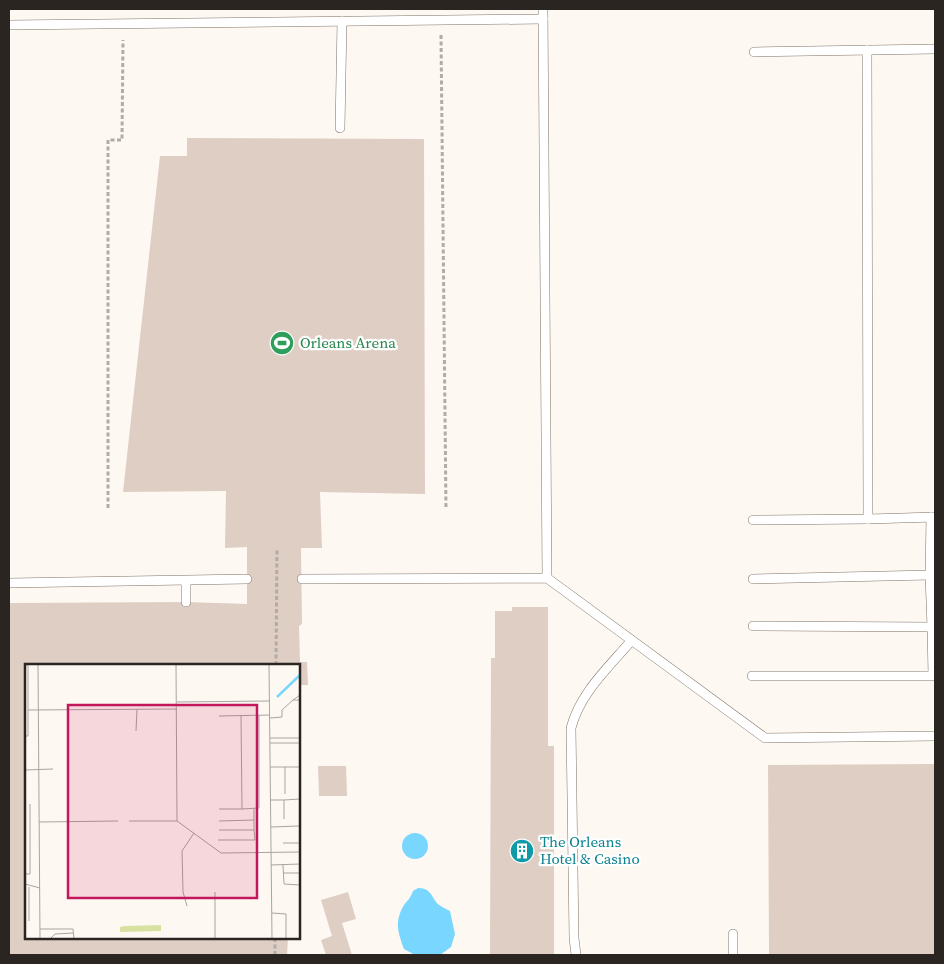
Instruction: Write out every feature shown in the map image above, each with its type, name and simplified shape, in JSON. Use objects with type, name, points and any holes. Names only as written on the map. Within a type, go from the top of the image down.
[{"type":"lane","points":[[543,9],[547,578]]},
{"type":"lane","points":[[9,24],[543,19]]},
{"type":"lane","points":[[340,128],[342,21]]},
{"type":"lane","points":[[754,52],[935,49]]},
{"type":"lane","points":[[867,50],[868,519]]},
{"type":"lane","points":[[752,676],[933,676],[930,576],[933,517],[753,520]]},
{"type":"lane","points":[[753,579],[930,576]]},
{"type":"lane","points":[[302,578],[547,578],[765,738],[935,736]]},
{"type":"lane","points":[[9,583],[247,579]]},
{"type":"lane","points":[[186,581],[186,602]]},
{"type":"lane","points":[[753,626],[932,627]]},
{"type":"lane","points":[[576,955],[574,938],[571,728],[575,712],[585,695],[631,641]]},
{"type":"lane","points":[[733,934],[733,955]]},
{"type":"path","points":[[441,35],[446,508]]},
{"type":"path","points":[[108,508],[108,140],[122,140],[123,40]]},
{"type":"path","points":[[276,664],[277,548]]},
{"type":"path","points":[[275,939],[275,955]]},
{"type":"water","points":[[415,833],[424,837],[428,846],[424,855],[415,859],[406,855],[402,846],[406,837]]},
{"type":"water","points":[[418,888],[427,890],[440,906],[450,911],[455,934],[451,947],[440,955],[415,955],[404,949],[402,943],[398,927],[399,917],[413,891]]},
{"type":"building","name":"Orleans Arena","points":[[187,138],[424,139],[425,494],[320,492],[322,548],[301,548],[302,624],[299,626],[300,662],[307,662],[308,685],[300,685],[300,664],[25,664],[25,939],[288,939],[287,955],[9,955],[9,603],[186,602],[247,604],[247,547],[225,548],[226,491],[123,492],[160,156],[187,156]]},
{"type":"building","name":"The Orleans Hotel & Casino","points":[[512,607],[548,607],[548,746],[554,746],[554,955],[490,955],[491,658],[495,658],[495,611],[512,611]]},
{"type":"building","points":[[935,764],[935,955],[769,955],[768,765]]},
{"type":"building","points":[[318,766],[346,766],[347,796],[319,796]]},
{"type":"building","points":[[348,892],[356,919],[342,923],[352,955],[326,955],[321,940],[332,936],[321,900]]},
{"type":"place","name":"Orleans Arena","points":[[282,343]]},
{"type":"place","name":"The Orleans Hotel & Casino","points":[[522,851]]}]
